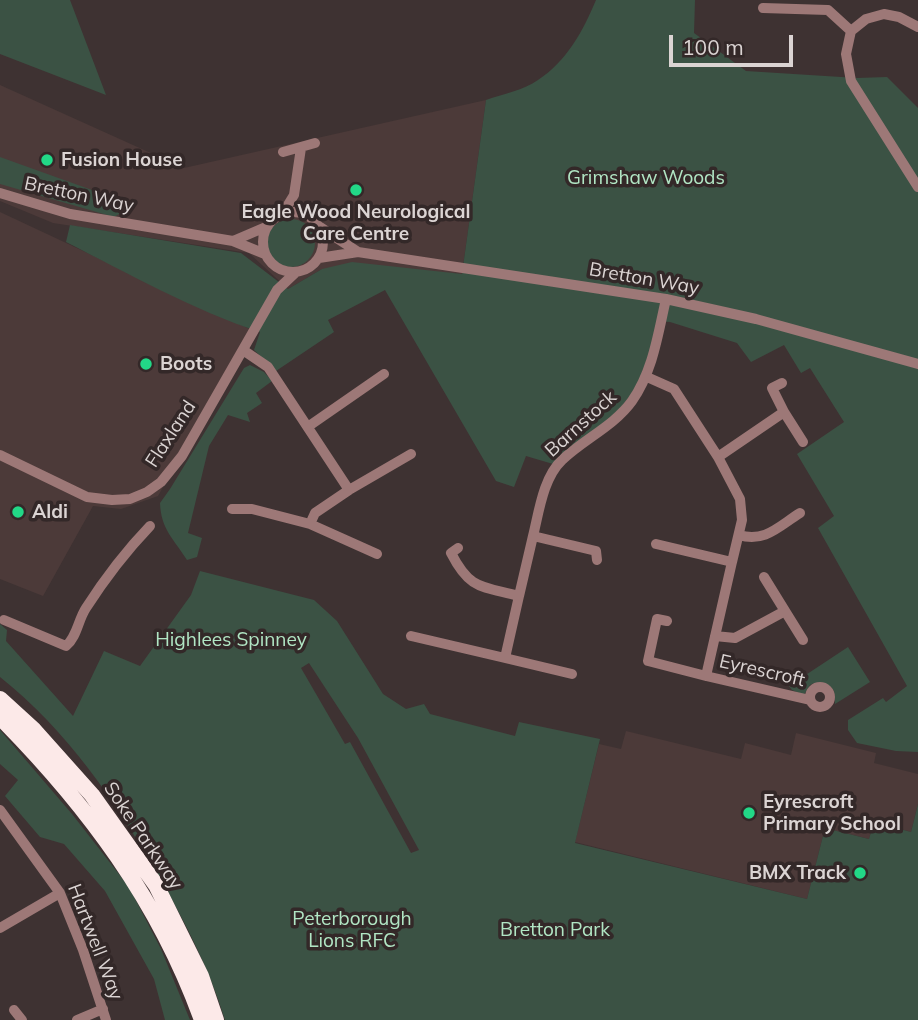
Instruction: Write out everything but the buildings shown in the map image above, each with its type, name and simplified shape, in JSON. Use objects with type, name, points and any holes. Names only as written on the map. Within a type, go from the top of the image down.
[{"type":"highway","name":"Soke Parkway","points":[[0,699],[34,730],[92,795],[156,885],[201,976],[216,1020]]},
{"type":"highway","name":"Soke Parkway","points":[[0,717],[83,807],[146,898],[191,990],[202,1020]]},
{"type":"street","points":[[763,8],[828,10],[851,31]]},
{"type":"street","points":[[918,27],[899,17],[884,14],[866,19],[851,31],[846,54],[851,81],[918,187]]},
{"type":"street","points":[[283,152],[315,143]]},
{"type":"street","points":[[233,241],[268,226],[283,213],[294,195],[301,148]]},
{"type":"street","name":"Bretton Way","points":[[0,193],[70,214],[233,241],[265,254]]},
{"type":"street","points":[[268,226],[263,237],[265,254],[269,261],[281,270],[295,273],[309,268],[319,258],[324,243],[320,227],[299,206],[294,195]]},
{"type":"street","points":[[283,213],[301,212],[310,216]]},
{"type":"street","name":"Bretton Way","points":[[320,227],[358,252]]},
{"type":"street","name":"Bretton Way","points":[[319,258],[358,252],[666,299],[756,318],[917,359]]},
{"type":"street","name":"Flaxland","points":[[277,290],[281,270]]},
{"type":"street","name":"Flaxland","points":[[0,455],[87,497],[130,499],[162,482],[182,456],[277,290],[295,273]]},
{"type":"street","name":"Barnstock","points":[[505,658],[545,491],[560,461],[606,427],[631,404],[647,377],[666,299]]},
{"type":"street","points":[[243,350],[268,368],[349,490]]},
{"type":"street","points":[[309,426],[384,374]]},
{"type":"street","name":"Eyrescroft","points":[[647,377],[674,389],[718,457],[740,499],[742,520],[706,676]]},
{"type":"street","points":[[774,383],[784,412],[803,442]]},
{"type":"street","points":[[718,457],[784,412]]},
{"type":"street","points":[[310,524],[315,513],[411,454]]},
{"type":"street","points":[[232,509],[252,509],[310,524],[377,554]]},
{"type":"street","points":[[739,535],[752,539],[765,536],[790,524],[800,513]]},
{"type":"street","points":[[4,620],[12,630],[63,646],[69,645],[85,609],[136,540],[150,526]]},
{"type":"street","points":[[533,536],[596,551],[597,560]]},
{"type":"street","points":[[656,544],[670,543],[732,562]]},
{"type":"street","points":[[458,548],[451,553],[467,580],[475,585],[519,596]]},
{"type":"street","name":"Eyrescroft","points":[[764,577],[803,640]]},
{"type":"street","name":"Eyrescroft","points":[[715,636],[735,638],[785,611]]},
{"type":"street","name":"Eyrescroft","points":[[667,621],[657,619],[648,661],[810,700]]},
{"type":"street","points":[[416,640],[505,658],[565,676]]},
{"type":"street","name":"Hartwell Way","points":[[0,810],[5,825],[60,893],[83,950],[104,1015]]},
{"type":"street","points":[[0,928],[60,893]]},
{"type":"street","points":[[14,1010],[22,1020]]},
{"type":"street","points":[[77,1020],[104,1015]]},
{"type":"shaded area","points":[[0,85],[184,168],[486,100],[462,274],[322,269],[288,289],[249,253],[53,223],[0,201]]},
{"type":"shaded area","points":[[0,212],[252,330],[158,496],[121,509],[93,506],[43,596],[0,579]]},
{"type":"shaded area","name":"Eyrescroft Primary School","points":[[626,731],[741,759],[745,743],[791,755],[796,733],[876,753],[874,763],[918,774],[918,804],[911,832],[874,822],[869,839],[825,828],[807,899],[575,842],[599,744],[621,749]]},
{"type":"green space","points":[[0,0],[70,0],[106,95],[0,54]]},
{"type":"green space","name":"Grimshaw Woods","points":[[596,0],[695,0],[694,33],[746,71],[857,78],[887,77],[918,108],[918,752],[896,751],[857,743],[848,730],[848,720],[883,698],[886,702],[907,686],[818,528],[834,516],[797,454],[844,422],[810,368],[801,373],[784,345],[751,362],[737,343],[670,322],[657,321],[645,368],[626,402],[604,424],[553,464],[526,456],[514,487],[496,481],[385,290],[328,320],[334,332],[276,371],[254,350],[260,332],[186,302],[66,242],[70,225],[241,253],[288,289],[322,269],[352,262],[462,274],[486,100],[513,92],[538,80],[557,64],[566,55],[586,23]]},
{"type":"green space","points":[[0,157],[117,199],[121,208],[119,214],[114,217],[0,184]]},
{"type":"green space","points":[[291,219],[308,226],[315,243],[308,260],[291,267],[274,260],[267,243],[274,226]]},
{"type":"green space","points":[[250,365],[264,372],[272,381],[256,393],[262,403],[247,413],[250,422],[228,415],[209,446],[188,533],[202,538],[197,557],[187,560],[166,527],[160,503],[244,368]]},
{"type":"green space","points":[[200,571],[314,600],[337,621],[383,694],[406,709],[424,704],[430,714],[515,736],[519,722],[600,739],[575,843],[807,899],[825,828],[869,839],[874,822],[911,832],[918,804],[918,1020],[225,1020],[212,982],[187,928],[125,821],[68,744],[47,720],[0,677],[0,624],[7,630],[6,641],[73,716],[104,651],[140,666],[191,595]],"holes":[[[309,663],[358,738],[419,850],[411,853],[350,742],[345,744],[301,668]]]},
{"type":"green space","points":[[848,647],[870,682],[835,704],[834,691],[826,684],[820,682],[810,685],[804,695],[789,686]]},
{"type":"green space","points":[[0,730],[72,814],[129,887],[161,949],[190,1020],[165,1020],[154,979],[105,891],[64,844],[40,837],[5,796],[18,780],[0,764]]},
{"type":"place","name":"Fusion House","points":[[47,160]]},
{"type":"place","name":"Eagle Wood Neurological Care Centre","points":[[356,190]]},
{"type":"place","name":"Boots","points":[[146,364]]},
{"type":"place","name":"Aldi","points":[[18,512]]},
{"type":"place","name":"Eyrescroft Primary School","points":[[749,813]]},
{"type":"place","name":"BMX Track","points":[[860,873]]},
{"type":"park label","name":"Highlees Spinney","points":[[231,640]]},
{"type":"park label","name":"Peterborough Lions RFC","points":[[352,930]]},
{"type":"park label","name":"Bretton Park","points":[[555,930]]}]
